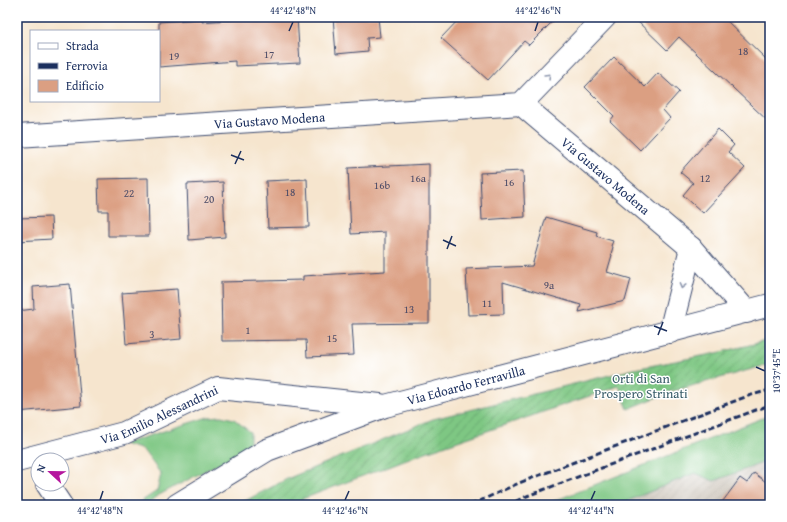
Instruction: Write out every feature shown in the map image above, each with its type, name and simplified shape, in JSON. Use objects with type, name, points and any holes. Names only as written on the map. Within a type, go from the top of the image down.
[{"type":"street","points":[[521,104],[605,17]]},
{"type":"street","name":"Via Gustavo Modena","points":[[17,136],[521,104],[691,248],[747,312]]},
{"type":"street","points":[[670,332],[691,248]]},
{"type":"street","name":"Via Edoardo Ferravilla","points":[[177,505],[267,450],[385,406],[770,305]]},
{"type":"street","name":"Via Emilio Alessandrini","points":[[28,464],[124,433],[218,388],[385,406]]},
{"type":"street","points":[[52,492],[61,505]]},
{"type":"shaded area","points":[[770,433],[770,505],[573,505]]},
{"type":"green space","name":"Orti di San Prospero Strinati","points":[[770,340],[770,364],[670,392],[628,409],[619,386],[420,454],[300,500],[291,505],[237,505],[289,478],[433,419],[634,369],[717,353]]},
{"type":"green space","points":[[770,415],[770,460],[714,481],[695,473],[618,505],[544,505]]},
{"type":"green space","points":[[221,416],[234,419],[250,432],[250,442],[243,451],[159,495],[145,505],[132,505],[142,501],[157,491],[161,474],[143,450],[123,444],[208,417]]},
{"type":"building","points":[[270,17],[297,17],[300,63],[235,66],[235,61],[160,67],[159,22],[202,19],[202,22]]},
{"type":"building","points":[[333,17],[378,17],[380,37],[367,38],[368,51],[336,54]]},
{"type":"building","points":[[461,17],[557,17],[529,45],[524,41],[488,80],[441,38]]},
{"type":"building","points":[[633,17],[723,17],[770,63],[770,123],[679,37],[667,50]]},
{"type":"building","points":[[614,57],[645,87],[658,73],[679,92],[663,110],[670,118],[640,150],[610,121],[614,116],[585,87]]},
{"type":"building","points":[[718,129],[734,145],[728,152],[745,168],[703,213],[683,195],[693,183],[680,172]]},
{"type":"building","points":[[429,164],[429,323],[352,324],[354,355],[307,357],[306,340],[222,341],[221,282],[303,280],[303,276],[385,271],[385,232],[351,234],[348,168]]},
{"type":"building","points":[[523,171],[525,217],[482,220],[480,173]]},
{"type":"building","points":[[148,178],[149,236],[108,236],[108,211],[99,211],[98,179]]},
{"type":"building","points":[[307,179],[309,227],[268,228],[266,181]]},
{"type":"building","points":[[223,182],[225,237],[189,240],[187,184]]},
{"type":"building","points":[[51,217],[52,239],[17,241],[17,218]]},
{"type":"building","points":[[546,217],[597,232],[596,236],[613,241],[611,246],[613,247],[612,255],[607,272],[631,279],[625,301],[579,312],[581,305],[503,282],[504,314],[468,315],[466,269],[532,266]]},
{"type":"building","points":[[70,284],[81,406],[17,412],[17,311],[34,309],[33,287]]},
{"type":"building","points":[[177,289],[181,339],[126,344],[122,293]]},
{"type":"building","points":[[754,473],[770,485],[770,505],[720,505],[740,478],[747,483]]},
{"type":"railway","points":[[471,505],[519,483],[748,396],[770,390]]},
{"type":"railway","points":[[508,505],[527,496],[770,405]]}]
